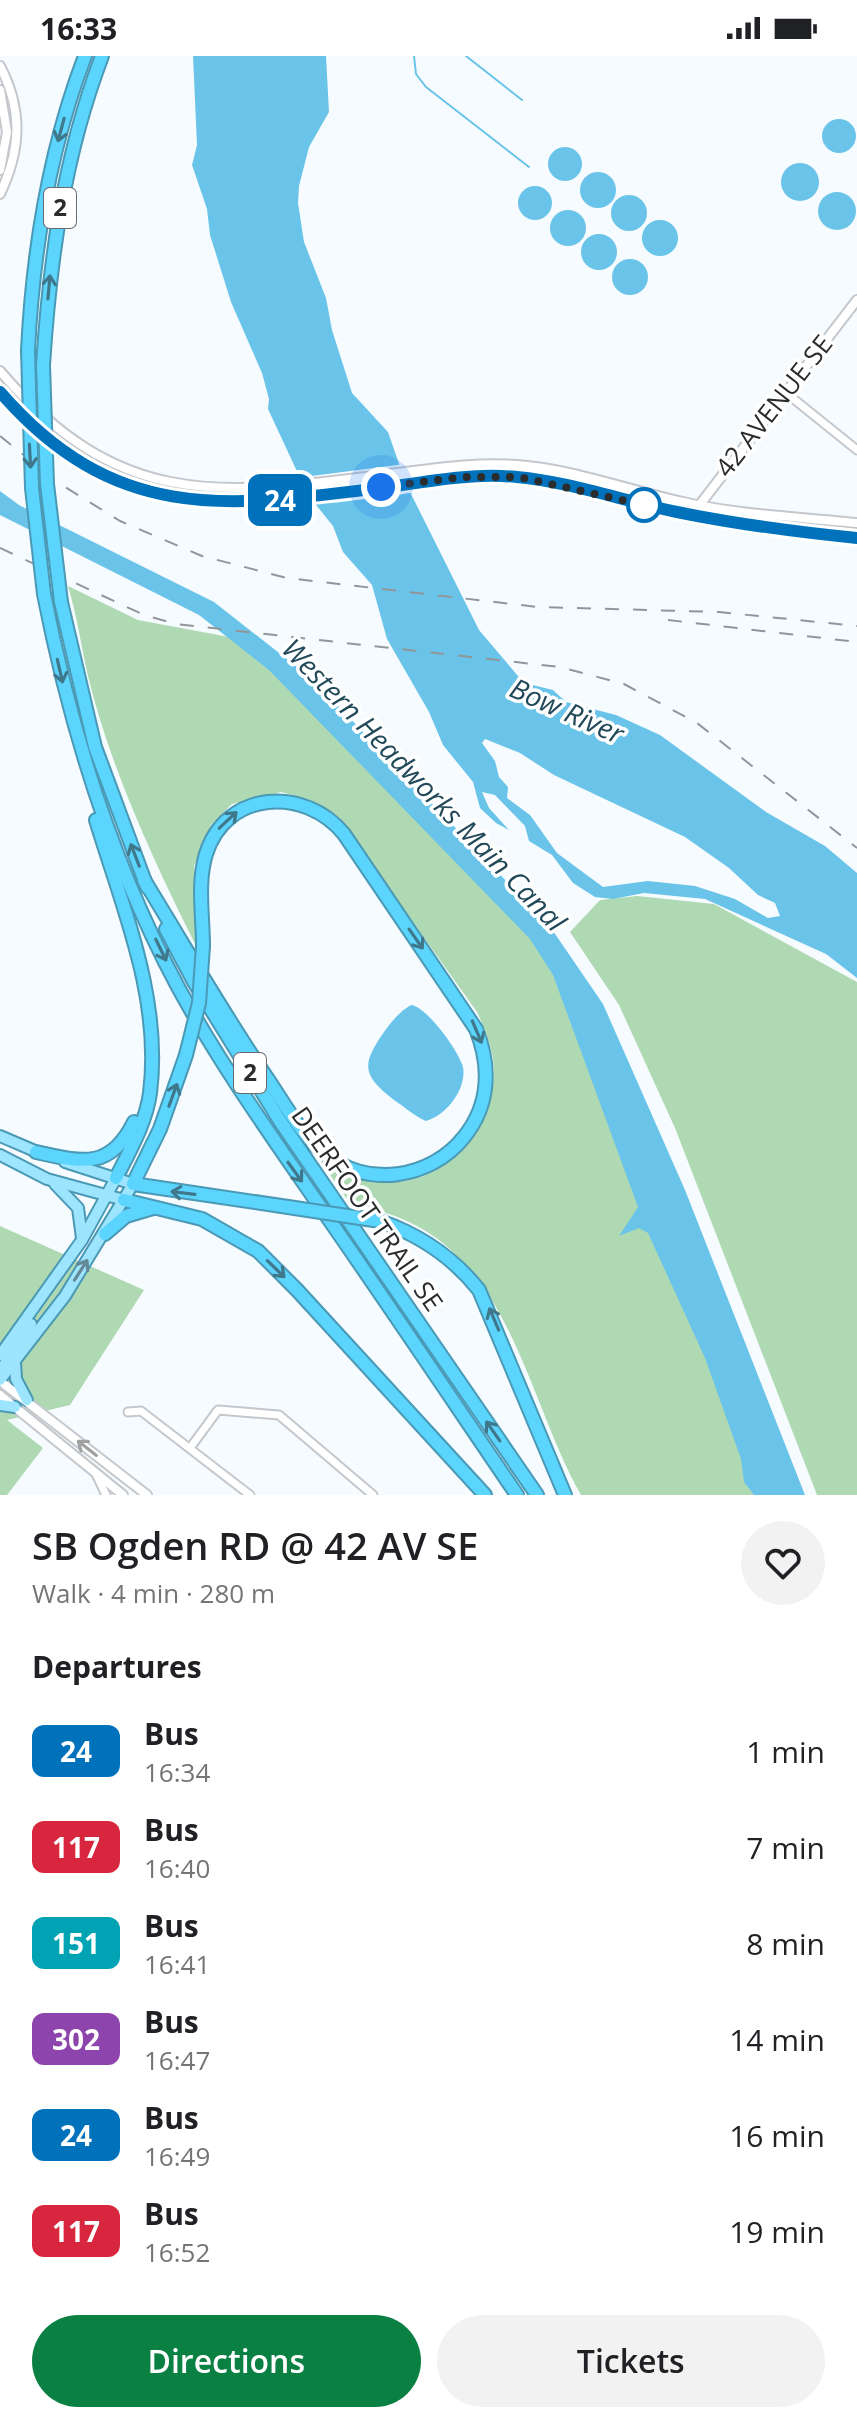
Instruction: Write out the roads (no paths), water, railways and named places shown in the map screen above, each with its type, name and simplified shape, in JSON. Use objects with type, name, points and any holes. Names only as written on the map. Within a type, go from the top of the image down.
[{"type":"highway","name":"DEERFOOT TRAIL SE","points":[[85,56],[61,128],[45,201],[35,262],[28,350],[32,488],[44,594],[68,707],[88,774],[110,839],[142,913],[178,987],[220,1059],[517,1495]]},
{"type":"highway","name":"DEERFOOT TRAIL SE","points":[[102,56],[78,128],[61,202],[49,284],[43,365],[47,484],[61,602],[95,747],[144,880],[193,980],[280,1121],[537,1495]]},
{"type":"highway","points":[[88,774],[92,810],[149,1003],[153,1036],[145,1112],[116,1178]]},
{"type":"highway","points":[[144,880],[221,1010],[289,1112],[323,1153],[361,1172],[404,1174],[440,1160],[472,1128],[483,1102],[485,1054],[476,1029],[344,834],[323,813],[293,801],[269,800],[237,811],[216,832],[204,858],[201,896],[203,946],[199,1003],[186,1055],[160,1129],[133,1184],[380,1221],[428,1242],[457,1265],[479,1290],[565,1495]]},
{"type":"highway","points":[[36,1152],[83,1163],[109,1154],[129,1132],[150,1078]]},
{"type":"highway","points":[[124,1200],[202,1219],[258,1251],[485,1495]]},
{"type":"highway","points":[[105,1234],[135,1211],[160,1207]]},
{"type":"main road","points":[[0,1136],[36,1152],[133,1184],[65,1296],[0,1381]]},
{"type":"main road","points":[[0,1155],[68,1193],[78,1208],[82,1240]]},
{"type":"main road","points":[[0,1355],[82,1240],[116,1178]]},
{"type":"main road","points":[[47,1179],[124,1200]]},
{"type":"main road","points":[[0,1371],[43,1306],[46,1294]]},
{"type":"main road","points":[[0,1346],[16,1333]]},
{"type":"main road","points":[[15,1362],[16,1379],[27,1400]]},
{"type":"main road","points":[[0,1405],[15,1407]]},
{"type":"street","points":[[0,66],[13,94],[18,122],[16,154],[0,194]]},
{"type":"street","points":[[0,90],[7,132],[0,170]]},
{"type":"street","name":"42 AVENUE SE","points":[[693,515],[857,300]]},
{"type":"street","points":[[849,310],[857,317]]},
{"type":"street","points":[[0,371],[52,426],[117,466],[151,479],[196,488],[251,490],[463,465],[503,464],[545,468],[699,505],[857,523]]},
{"type":"street","points":[[0,392],[55,445],[101,473],[175,499],[227,503],[299,498],[462,477],[509,476],[693,515],[857,538]]},
{"type":"street","points":[[785,392],[857,450]]},
{"type":"street","points":[[0,1381],[147,1495]]},
{"type":"street","points":[[0,1395],[121,1494],[129,1481]]},
{"type":"street","points":[[190,1448],[218,1410],[279,1415],[373,1495]]},
{"type":"street","points":[[128,1412],[141,1411],[250,1495]]},
{"type":"street","points":[[95,1472],[106,1495]]},
{"type":"water","name":"Bow River","points":[[193,56],[326,56],[329,112],[309,147],[299,186],[298,203],[304,242],[326,298],[332,330],[352,393],[388,432],[406,484],[479,630],[524,683],[553,690],[566,702],[616,715],[660,735],[766,812],[825,846],[857,873],[857,978],[826,954],[705,899],[644,893],[613,899],[595,897],[573,883],[552,855],[529,841],[525,826],[495,795],[482,792],[489,808],[509,830],[480,808],[473,782],[443,745],[429,712],[387,639],[372,585],[343,552],[333,526],[308,495],[268,409],[269,399],[262,373],[231,302],[210,235],[207,209],[192,165],[197,145]],"holes":[[[485,739],[520,753],[554,775],[685,837],[729,868],[758,895],[775,903],[780,916],[768,918],[735,899],[695,886],[648,881],[603,887],[557,853],[530,815],[507,798],[508,787],[499,777],[495,761],[482,743]]]},
{"type":"water","points":[[839,119],[851,124],[856,136],[851,148],[839,153],[827,148],[822,136],[827,124]]},
{"type":"water","points":[[565,147],[577,152],[582,164],[577,176],[565,181],[553,176],[548,164],[553,152]]},
{"type":"water","points":[[800,163],[814,168],[819,182],[814,196],[800,201],[786,196],[781,182],[786,168]]},
{"type":"water","points":[[598,172],[610,178],[616,190],[610,202],[598,208],[586,202],[580,190],[586,178]]},
{"type":"water","points":[[535,186],[547,191],[552,203],[547,215],[535,220],[523,215],[518,203],[523,191]]},
{"type":"water","points":[[837,192],[850,198],[856,211],[850,224],[837,230],[824,224],[818,211],[824,198]]},
{"type":"water","points":[[629,195],[641,201],[647,213],[641,225],[629,231],[617,225],[611,213],[617,201]]},
{"type":"water","points":[[568,210],[580,216],[586,228],[580,240],[568,246],[556,240],[550,228],[556,216]]},
{"type":"water","points":[[660,220],[672,226],[678,238],[672,250],[660,256],[648,250],[642,238],[648,226]]},
{"type":"water","points":[[599,234],[611,240],[617,252],[611,264],[599,270],[587,264],[581,252],[587,240]]},
{"type":"water","points":[[630,259],[642,265],[648,277],[642,289],[630,295],[618,289],[612,277],[618,265]]},
{"type":"water","points":[[0,491],[19,505],[214,602],[311,678],[396,766],[411,770],[421,792],[551,928],[603,1004],[685,1190],[805,1495],[754,1495],[744,1482],[741,1459],[705,1358],[648,1233],[639,1228],[619,1236],[638,1207],[553,975],[530,939],[269,670],[199,615],[0,515]]},
{"type":"water","points":[[411,1005],[425,1013],[441,1030],[463,1067],[462,1084],[454,1100],[441,1114],[426,1121],[383,1091],[368,1069],[371,1053],[384,1032]]},
{"type":"waterway","points":[[414,56],[416,74],[426,87],[529,167]]},
{"type":"waterway","points":[[466,56],[522,100]]},
{"type":"railway","points":[[0,436],[57,482],[120,521],[202,556],[287,578],[538,607],[719,612],[857,626]]},
{"type":"railway","points":[[0,548],[144,615],[176,624],[560,667],[624,684],[697,723],[857,848]]},
{"type":"railway","points":[[668,620],[857,642]]},
{"type":"water label","name":"Western Headworks Main Canal","points":[[424,785]]}]
